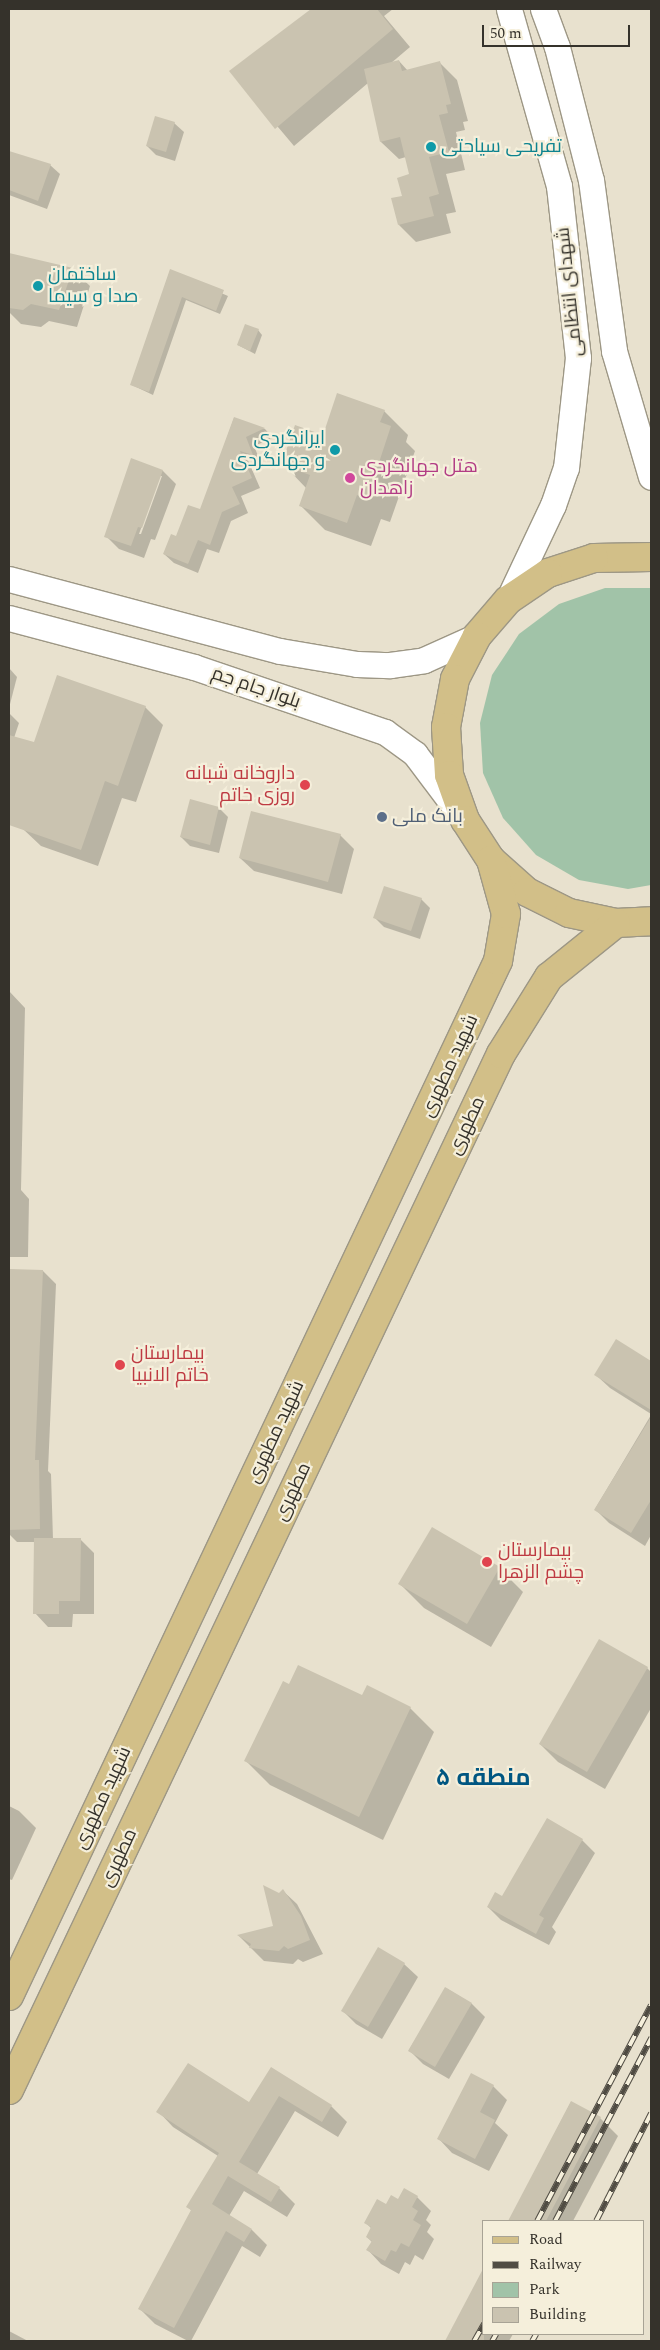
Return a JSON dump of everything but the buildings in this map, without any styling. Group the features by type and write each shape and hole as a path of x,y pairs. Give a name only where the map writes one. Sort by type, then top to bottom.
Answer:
{"main road":[{"name":"شهدای انتظامی","path":"508,600 533,552 566,468 578,358 559,186 509,9"},
{"name":"شهدای انتظامی","path":"543,9 557,48 591,180 614,351 651,477"},
{"path":"651,557 594,558 548,573 508,600 477,636 456,680 446,727 449,774 465,820 491,860 527,892 569,913 616,923 651,921"},
{"name":"بلوار جام جم","path":"9,579 280,652 357,664 390,664 424,660 477,636"},
{"name":"بلوار جام جم","path":"9,618 194,666 385,732 415,754 465,820"},
{"name":"شهید مطهری","path":"9,1996 498,961 506,914 491,860"},
{"name":"مطهری","path":"9,2090 501,1054 549,977 616,923"}],"green space":[{"path":"605,588 651,588 651,885 628,889 579,880 536,855 503,818 483,773 480,723 492,675 519,634 559,604"}],"railway":[{"path":"538,2220 651,2005"},
{"path":"556,2220 651,2038"},
{"path":"597,2220 651,2113"},
{"path":"474,2341 482,2327"},
{"path":"492,2341 495,2335"},
{"path":"532,2341 535,2335"}],"place":[{"name":"تفریحی سیاحتی","path":"431,147"},
{"name":"ساختمان صدا و سیما","path":"38,286"},
{"name":"ایرانگردی و جهانگردی","path":"335,450"},
{"name":"هتل جهانگردی زاهدان","path":"350,478"},
{"name":"داروخانه شبانه روزی خاتم","path":"305,785"},
{"name":"بانک ملی","path":"382,817"},
{"name":"بیمارستان خاتم الانبیا","path":"120,1365"},
{"name":"بیمارستان چشم الزهرا","path":"487,1562"}],"district":[{"name":"منطقه ۵","path":"483,1779"}]}
